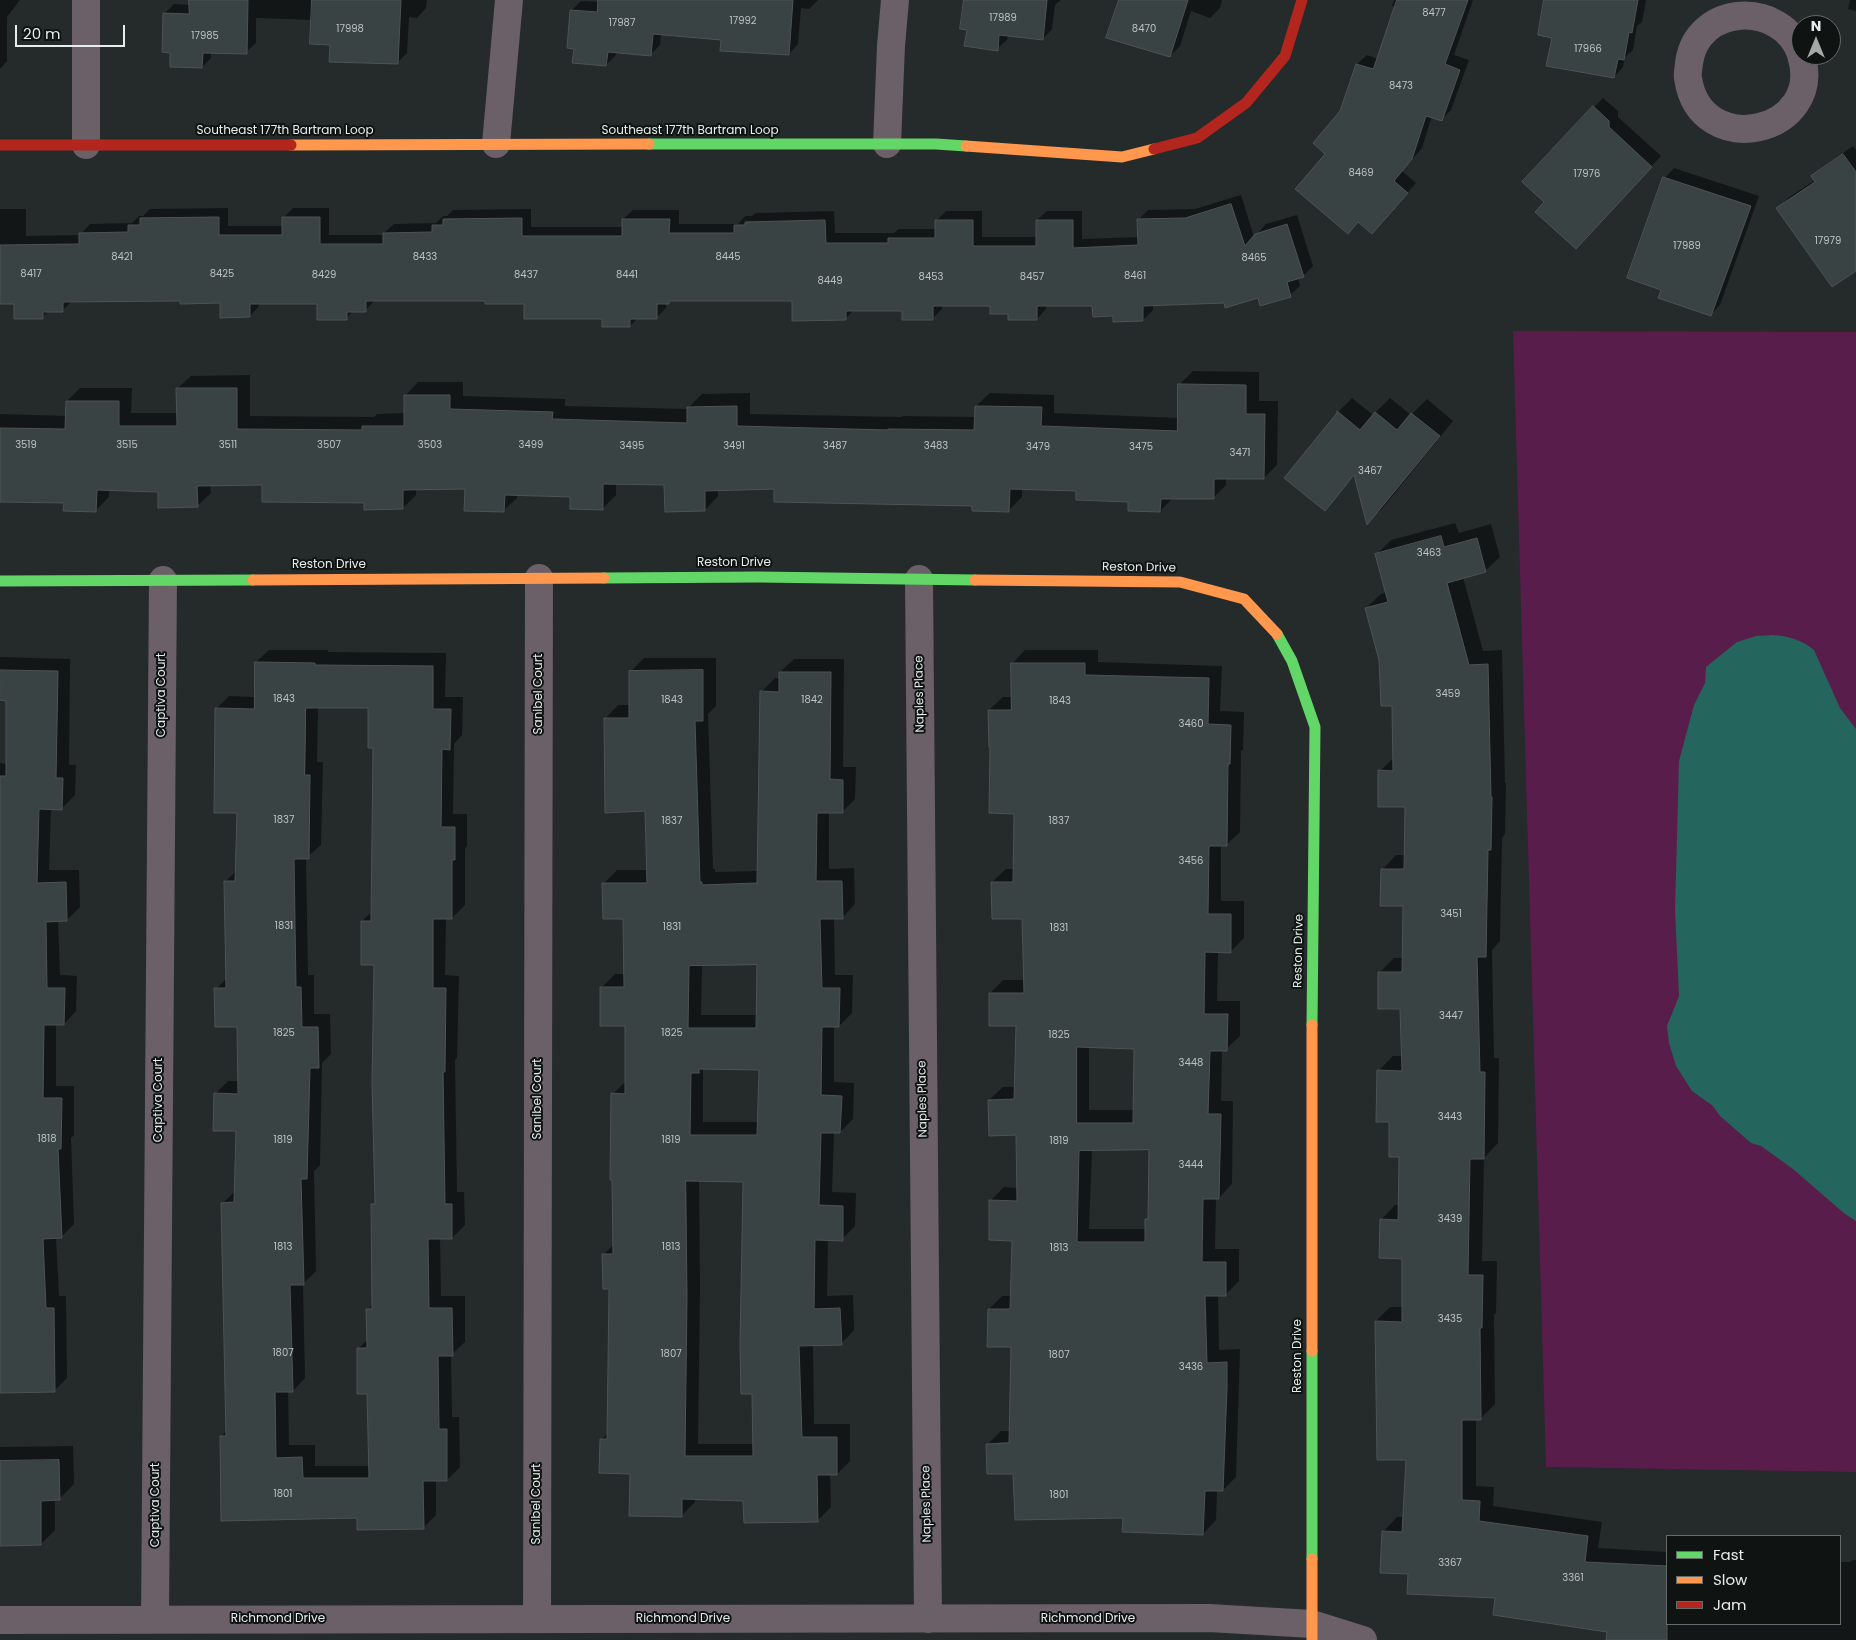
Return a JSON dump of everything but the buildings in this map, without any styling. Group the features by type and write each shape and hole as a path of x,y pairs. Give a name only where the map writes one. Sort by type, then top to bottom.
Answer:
{"street":[{"path":"86,0 86,145"},
{"path":"496,144 510,0"},
{"path":"887,144 890,46 895,0"},
{"name":"Southeast 177th Bartram Loop","path":"0,145 936,144 1122,157 1197,138 1246,103 1285,56 1302,0"},
{"path":"1791,36 1778,22 1756,7 1728,16 1705,29 1691,51 1688,77 1696,102 1714,121 1738,130 1764,127 1787,114 1802,92 1804,65"},
{"name":"Reston Drive","path":"0,581 759,577 919,578 1180,582 1244,599 1277,634 1292,661 1315,728 1312,1060 1312,1632"},
{"name":"Sanibel Court","path":"537,1620 539,578"},
{"name":"Naples Place","path":"919,578 928,1619"},
{"name":"Captiva Court","path":"155,1620 163,580"},
{"name":"Richmond Drive","path":"0,1620 1209,1618 1363,1640"}],"shaded area":[{"path":"1513,331 1856,332 1856,1472 1546,1467"},
{"path":"1773,635 1795,639 1814,650 1840,708 1856,729 1856,1221 1845,1214 1793,1169 1761,1146 1751,1143 1720,1116 1713,1106 1692,1091 1676,1066 1669,1043 1667,1026 1679,996 1675,910 1679,761 1694,705 1705,683 1706,667 1737,642 1756,636"}],"traffic: fast":[{"path":"649,144 936,144 966,146"},
{"path":"604,578 759,577 975,580"},
{"path":"0,581 253,580"},
{"path":"1277,634 1292,661 1315,727 1312,1025"},
{"path":"1312,1351 1312,1559"}],"traffic: slow":[{"path":"291,145 649,144"},
{"path":"966,146 1122,157 1154,149"},
{"path":"253,580 604,578"},
{"path":"975,580 1180,582 1244,599 1277,634"},
{"path":"1312,1025 1312,1351"},
{"path":"1312,1559 1312,1640"}],"traffic: jam":[{"path":"1154,149 1197,138 1246,103 1285,56 1302,0"},
{"path":"0,145 291,145"}]}
